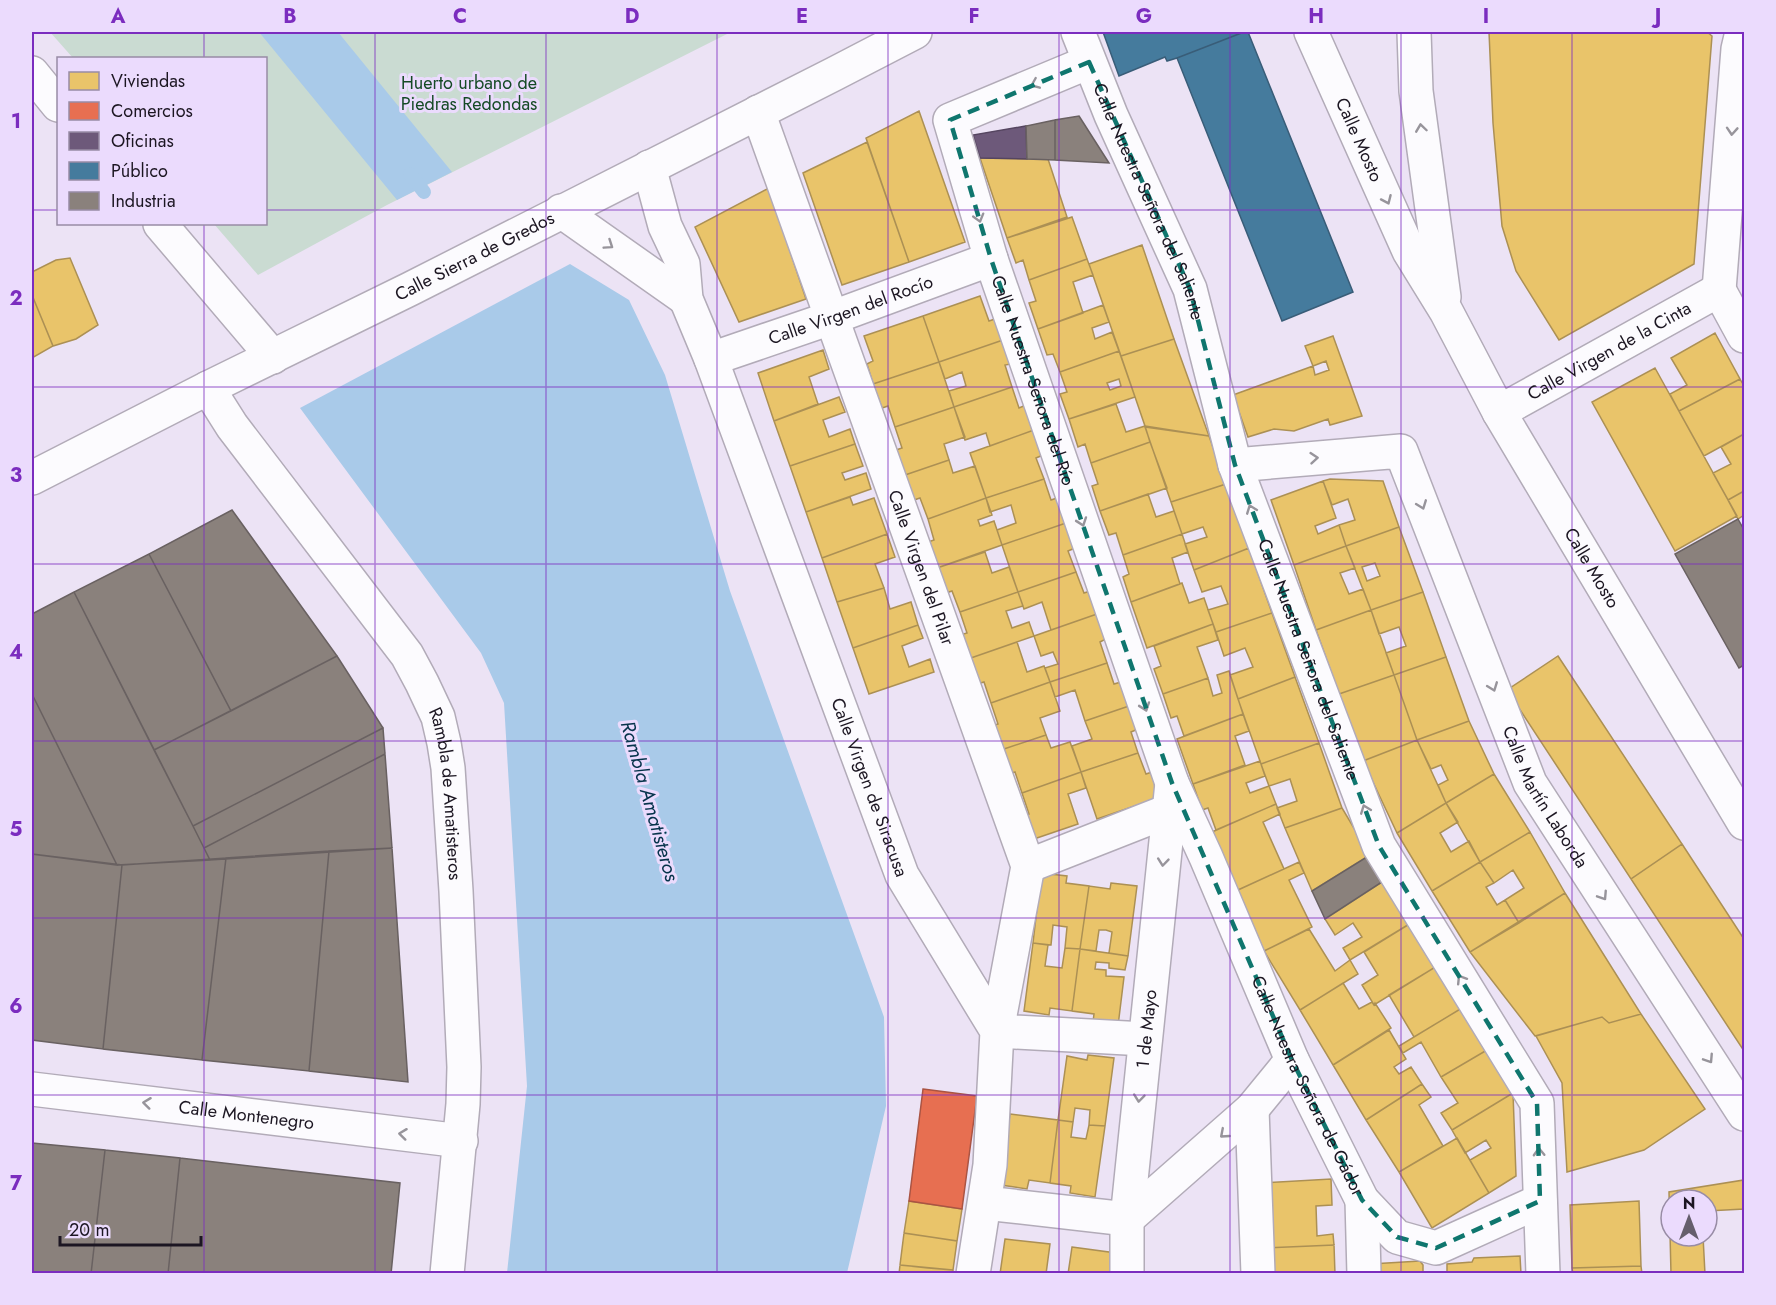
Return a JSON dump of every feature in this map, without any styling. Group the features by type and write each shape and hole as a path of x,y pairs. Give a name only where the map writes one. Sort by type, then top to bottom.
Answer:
{"street":[{"name":"Calle Sierra de Gredos","path":"32,478 915,32"},
{"name":"Calle Nuestra Señora del Saliente","path":"1078,32 1111,115 1190,289 1234,465 1379,846 1537,1103 1543,1274"},
{"name":"Calle Mosto","path":"1311,32 1409,251 1446,310 1499,412 1744,823"},
{"name":"Calle Mosto","path":"1414,32 1416,91 1446,310"},
{"path":"1742,32 1738,49 1719,290 1744,336"},
{"name":"Calle Nuestra Señora del Río","path":"1089,62 950,120 991,259 1170,797"},
{"path":"32,73 57,104"},
{"name":"Calle Virgen del Pilar","path":"758,112 1028,866"},
{"name":"Calle Virgen de Siracusa","path":"649,167 665,226 684,264 686,299 711,359 902,875 997,1031"},
{"path":"561,211 686,299"},
{"path":"161,225 273,357"},
{"name":"Calle Virgen del Rocío","path":"711,359 991,259"},
{"name":"Calle Virgen de la Cinta","path":"1499,412 1719,290"},
{"name":"Rambla de Amatisteros","path":"208,388 232,426 407,655 438,717 448,768 464,1067 461,1141 447,1274"},
{"name":"Calle Martín Laborda","path":"1234,465 1401,451 1530,783 1744,1114"},
{"path":"973,1274 990,1165 997,1031 1028,866 1170,797"},
{"name":"1 de Mayo","path":"1127,1274 1127,1218 1170,797"},
{"name":"Calle Nuestra Señora de Gádor","path":"1170,797 1206,857 1292,1060 1362,1200 1397,1237 1436,1248 1540,1201"},
{"path":"997,1031 1145,1039"},
{"path":"985,1203 1127,1218 1252,1109 1292,1060"},
{"name":"Calle Montenegro","path":"32,1089 461,1141"},
{"path":"1252,1109 1258,1274"},
{"path":"1362,1200 1364,1274"}],"highlighted area":[{"path":"1089,62 1190,289 1235,465 1379,846 1537,1103 1540,1201 1436,1248 1397,1237 1362,1200 1292,1060 1172,783 991,259 950,120"}],"green space":[{"name":"Huerto urbano de Piedras Redondas","path":"50,32 731,32 387,205 258,275 215,225 267,225 267,57 72,57"}],"water":[{"path":"259,32 338,32 452,172 397,200"},
{"path":"570,264 629,300 665,375 730,591 884,1017 886,1106 847,1273 507,1273 527,1086 504,703 481,653 300,408"}],"building: Viviendas":[{"path":"1489,32 1707,32 1712,36 1694,264 1559,340 1516,271 1502,226 1493,123"},
{"path":"919,111 965,242 909,262 866,138"},
{"path":"867,142 909,262 842,285 803,173"},
{"path":"980,158 1048,159 1067,217 1007,238"},
{"path":"769,188 806,299 739,322 695,227"},
{"path":"1072,217 1087,259 1029,280 1023,260 1016,263 1007,238"},
{"path":"1142,245 1174,339 1121,356 1089,264"},
{"path":"70,258 98,325 76,339 53,346 32,295 32,272 56,260"},
{"path":"1087,259 1093,275 1073,282 1083,313 1038,329 1029,303 1036,301 1029,280"},
{"path":"32,295 53,346 32,358"},
{"path":"980,296 989,321 995,319 1003,340 939,362 923,316"},
{"path":"1103,305 1109,322 1092,328 1095,339 1112,332 1119,351 1060,372 1053,354 1047,355 1038,329"},
{"path":"923,316 939,362 873,384 867,364 873,361 864,336"},
{"path":"1715,333 1740,379 1679,411 1670,394 1687,385 1671,358"},
{"path":"1333,336 1362,416 1330,425 1328,419 1294,431 1274,429 1248,437 1233,395 1313,366 1305,346","holes":["1326,361 1329,370 1315,375 1313,366"]},
{"path":"1174,339 1209,436 1145,426 1121,356"},
{"path":"1003,340 1011,364 1005,365 1012,387 954,407 949,391 966,386 962,372 945,379 939,362"},
{"path":"823,350 829,369 809,377 818,404 774,421 758,373"},
{"path":"1119,351 1135,397 1069,419 1060,394 1067,392 1060,372","holes":["1119,379 1121,386 1110,390 1107,383"]},
{"path":"939,362 954,407 895,427 888,406 882,408 873,384"},
{"path":"1655,368 1737,516 1675,551 1592,402"},
{"path":"1740,379 1744,386 1744,434 1704,456 1679,411"},
{"path":"1012,387 1019,408 1026,405 1034,430 990,446 986,433 965,440 954,407"},
{"path":"839,397 845,412 823,420 829,437 850,429 855,444 790,466 774,421"},
{"path":"1116,404 1126,432 1145,426 1150,442 1091,463 1085,444 1078,447 1069,419"},
{"path":"954,407 965,437 944,444 949,460 905,475 896,450 902,448 895,427"},
{"path":"1145,427 1209,436 1226,484 1171,502"},
{"path":"1034,430 1043,455 1036,458 1044,479 986,498 970,453"},
{"path":"1744,434 1744,491 1728,500 1713,473 1731,464 1721,447"},
{"path":"1150,442 1167,488 1100,511 1092,486 1098,484 1091,463"},
{"path":"855,444 863,466 842,473 845,480 866,473 871,489 806,512 790,466"},
{"path":"949,460 953,473 975,466 986,498 928,519 920,498 914,500 905,475"},
{"path":"1044,479 1051,500 1057,498 1066,523 1002,545 997,530 1016,523 1011,505 990,512 986,498"},
{"path":"1330,479 1383,481 1399,527 1346,546 1339,525 1355,520 1348,499 1332,505 1323,481"},
{"path":"1323,481 1336,518 1315,526 1318,534 1339,525 1346,546 1294,565 1271,500"},
{"path":"1226,484 1249,548 1194,570 1185,544 1207,537 1203,527 1182,534 1171,502"},
{"path":"1744,491 1744,515 1738,519 1728,500"},
{"path":"1148,494 1156,517 1174,511 1182,534 1123,555 1116,533 1109,535 1100,511"},
{"path":"850,497 853,505 874,498 887,534 822,558 806,512"},
{"path":"986,498 992,515 978,520 980,526 994,521 1002,545 937,568 928,542 934,540 928,519"},
{"path":"1066,523 1075,548 1068,551 1076,572 1018,592 1002,545"},
{"path":"1399,527 1423,592 1371,610 1346,546","holes":["1375,563 1380,576 1367,581 1362,567"]},
{"path":"887,534 895,557 875,564 884,588 837,602 822,558"},
{"path":"1182,534 1188,552 1172,558 1180,584 1131,602 1123,577 1129,574 1123,555"},
{"path":"1346,546 1355,568 1340,573 1349,594 1363,589 1371,610 1316,630 1294,565"},
{"path":"1249,548 1272,613 1216,632 1208,610 1228,604 1221,586 1202,592 1194,570"},
{"path":"985,552 992,573 1009,567 1018,592 960,612 952,591 946,593 937,568"},
{"path":"1076,572 1084,593 1090,591 1097,614 1051,630 1042,602 1024,609 1018,592"},
{"path":"1182,583 1189,603 1204,598 1213,624 1147,648 1131,602"},
{"path":"884,588 890,609 911,602 918,625 853,648 837,602"},
{"path":"1018,592 1023,606 1006,611 1012,628 1029,622 1034,636 968,659 960,635 967,633 960,612"},
{"path":"1423,592 1446,657 1394,675 1386,653 1406,646 1399,627 1379,634 1371,610"},
{"path":"1371,610 1394,675 1339,694 1316,630"},
{"path":"1272,613 1295,677 1238,699 1230,675 1253,667 1245,648 1224,656 1216,632"},
{"path":"1097,614 1106,639 1100,642 1107,663 1050,682 1045,668 1058,664 1053,652 1041,656 1034,636"},
{"path":"1213,624 1218,640 1197,647 1208,678 1163,694 1154,669 1161,666 1154,646"},
{"path":"918,625 923,638 902,646 909,667 930,659 934,672 869,694 853,648"},
{"path":"1017,642 1027,672 1044,666 1050,682 991,703 984,682 977,684 968,659"},
{"path":"1558,656 1682,844 1631,879 1507,690"},
{"path":"1446,657 1469,721 1417,740 1394,675"},
{"path":"1107,663 1114,684 1121,682 1129,706 1085,721 1075,690 1055,697 1050,682"},
{"path":"1229,671 1243,714 1184,736 1177,716 1171,718 1163,694 1208,678 1213,696 1222,693 1217,675"},
{"path":"1394,675 1417,740 1363,761 1339,694"},
{"path":"1295,677 1319,743 1261,764 1238,699"},
{"path":"1050,682 1060,711 1040,718 1046,735 1001,750 992,726 998,724 991,703"},
{"path":"1129,706 1138,729 1131,732 1138,753 1081,772 1072,746 1092,739 1085,721"},
{"path":"1243,714 1249,731 1235,736 1245,765 1193,784 1177,739"},
{"path":"1469,721 1494,774 1446,803 1438,785 1448,780 1441,765 1431,769 1417,740"},
{"path":"1046,735 1051,748 1070,742 1081,772 1022,793 1015,772 1009,774 1001,750"},
{"path":"1417,740 1446,803 1397,833 1363,761"},
{"path":"1319,743 1342,808 1285,828 1277,808 1297,801 1290,779 1269,786 1261,764"},
{"path":"1138,753 1146,774 1152,772 1161,797 1097,819 1081,772"},
{"path":"1260,761 1265,776 1246,783 1250,793 1269,786 1276,804 1216,830 1208,808 1202,810 1193,784"},
{"path":"1081,772 1086,788 1068,794 1078,824 1031,840 1023,816 1029,814 1022,793"},
{"path":"1494,774 1530,832 1480,862 1446,803"},
{"path":"1446,803 1458,822 1440,833 1451,852 1469,841 1480,862 1432,891 1397,833"},
{"path":"1276,804 1280,814 1263,822 1284,869 1238,890 1212,832"},
{"path":"1342,808 1370,855 1312,891 1285,828"},
{"path":"1530,832 1565,893 1519,923 1505,900 1524,888 1513,870 1494,883 1480,862"},
{"path":"1682,844 1744,939 1744,1051 1631,879"},
{"path":"1299,862 1304,873 1289,880 1312,927 1264,951 1238,890"},
{"path":"1480,862 1494,883 1486,887 1497,905 1505,900 1519,923 1470,952 1432,891"},
{"path":"1041,873 1067,876 1066,883 1089,886 1080,949 1065,948 1067,927 1053,925 1051,945 1033,943"},
{"path":"1385,880 1411,923 1350,960 1343,948 1362,937 1353,923 1335,935 1325,919"},
{"path":"1111,883 1137,886 1128,956 1109,953 1112,932 1106,930 1099,930 1096,951 1080,949 1089,886 1110,889"},
{"path":"1565,893 1641,1014 1609,1023 1602,1017 1535,1036 1470,952"},
{"path":"1411,923 1437,966 1374,1005 1362,985 1378,975 1364,952"},
{"path":"1309,929 1335,971 1350,960 1358,974 1300,1010 1264,951"},
{"path":"1033,943 1048,945 1045,966 1062,968 1065,948 1080,949 1072,1011 1050,1008 1049,1015 1024,1011"},
{"path":"1080,949 1128,956 1125,970 1109,968 1109,963 1096,962 1095,969 1106,970 1106,976 1124,977 1118,1026 1093,1022 1094,1014 1072,1011"},
{"path":"1437,966 1462,1008 1414,1037 1389,995"},
{"path":"1343,983 1359,1009 1372,1002 1374,1005 1375,1003 1391,1028 1333,1065 1300,1010"},
{"path":"1462,1008 1487,1050 1441,1077 1421,1042 1403,1053 1399,1046"},
{"path":"1641,1014 1705,1109 1644,1150 1567,1172 1562,1083 1536,1036 1602,1017 1609,1023"},
{"path":"1389,1030 1406,1059 1394,1067 1399,1074 1411,1067 1422,1084 1366,1120 1333,1065"},
{"path":"1487,1050 1513,1093 1452,1130 1441,1113 1458,1103 1441,1077"},
{"path":"1088,1055 1114,1058 1105,1126 1089,1125 1090,1110 1075,1108 1073,1122 1058,1120 1067,1056 1087,1060"},
{"path":"1422,1084 1431,1097 1419,1105 1443,1146 1399,1172 1366,1120"},
{"path":"1513,1093 1516,1176 1489,1193 1470,1160 1491,1148 1486,1140 1465,1153 1452,1130"},
{"path":"1010,1114 1058,1120 1050,1183 1029,1180 1027,1189 1001,1185"},
{"path":"1058,1120 1073,1122 1071,1137 1086,1139 1089,1125 1105,1126 1095,1197 1070,1193 1071,1186 1050,1183"},
{"path":"1457,1138 1489,1193 1432,1228 1399,1172"},
{"path":"1331,1179 1332,1205 1316,1206 1317,1236 1333,1234 1334,1245 1267,1248 1263,1183"},
{"path":"1744,1180 1744,1209 1719,1210 1719,1188 1694,1188"},
{"path":"909,1201 962,1209 957,1241 904,1233"},
{"path":"1639,1201 1641,1266 1572,1268 1570,1205"},
{"path":"904,1233 957,1241 953,1270 900,1265"},
{"path":"1005,1239 1050,1244 1046,1274 1000,1274"},
{"path":"1334,1245 1335,1274 1269,1274 1267,1248"},
{"path":"1072,1247 1116,1253 1114,1274 1068,1274"},
{"path":"1670,1248 1704,1248 1705,1274 1671,1274"},
{"path":"1520,1256 1521,1274 1447,1274 1447,1264 1472,1262 1474,1258"},
{"path":"1420,1261 1423,1265 1423,1274 1371,1274 1371,1264"},
{"path":"900,1265 953,1270 953,1274 899,1274"},
{"path":"1641,1266 1642,1274 1573,1274 1572,1268"}],"building: Comercios":[{"path":"923,1089 977,1096 962,1209 909,1201"}],"building: Oficinas":[{"path":"1026,126 1027,159 980,158 973,135"}],"building: Público":[{"path":"1103,32 1244,32 1177,58 1167,61 1165,57 1119,76"},
{"path":"1248,32 1353,292 1282,321 1177,58"}],"building: Industria":[{"path":"1079,116 1109,163 1055,160 1055,120"},
{"path":"1055,120 1055,160 1027,159 1026,126"},
{"path":"232,510 337,656 231,711 149,554"},
{"path":"1738,519 1744,530 1744,665 1739,668 1675,554"},
{"path":"149,554 231,711 154,750 74,592"},
{"path":"74,592 210,860 117,865 32,694 32,614"},
{"path":"337,656 383,728 193,826 154,750"},
{"path":"32,694 117,865 32,854"},
{"path":"383,728 385,754 204,848 193,826"},
{"path":"385,754 392,848 210,860 204,848"},
{"path":"392,848 408,1082 309,1071 329,851"},
{"path":"329,851 309,1071 202,1060 226,858"},
{"path":"32,854 122,865 103,1049 32,1040"},
{"path":"1370,855 1385,880 1325,919 1312,891"},
{"path":"226,858 202,1060 103,1049 122,865"},
{"path":"32,1143 105,1150 91,1274 32,1274"},
{"path":"105,1150 180,1158 168,1274 91,1274"},
{"path":"180,1158 400,1183 391,1274 168,1274"}],"waterway":[{"name":"Rambla Amatisteros","path":"410,174 424,192"}]}
